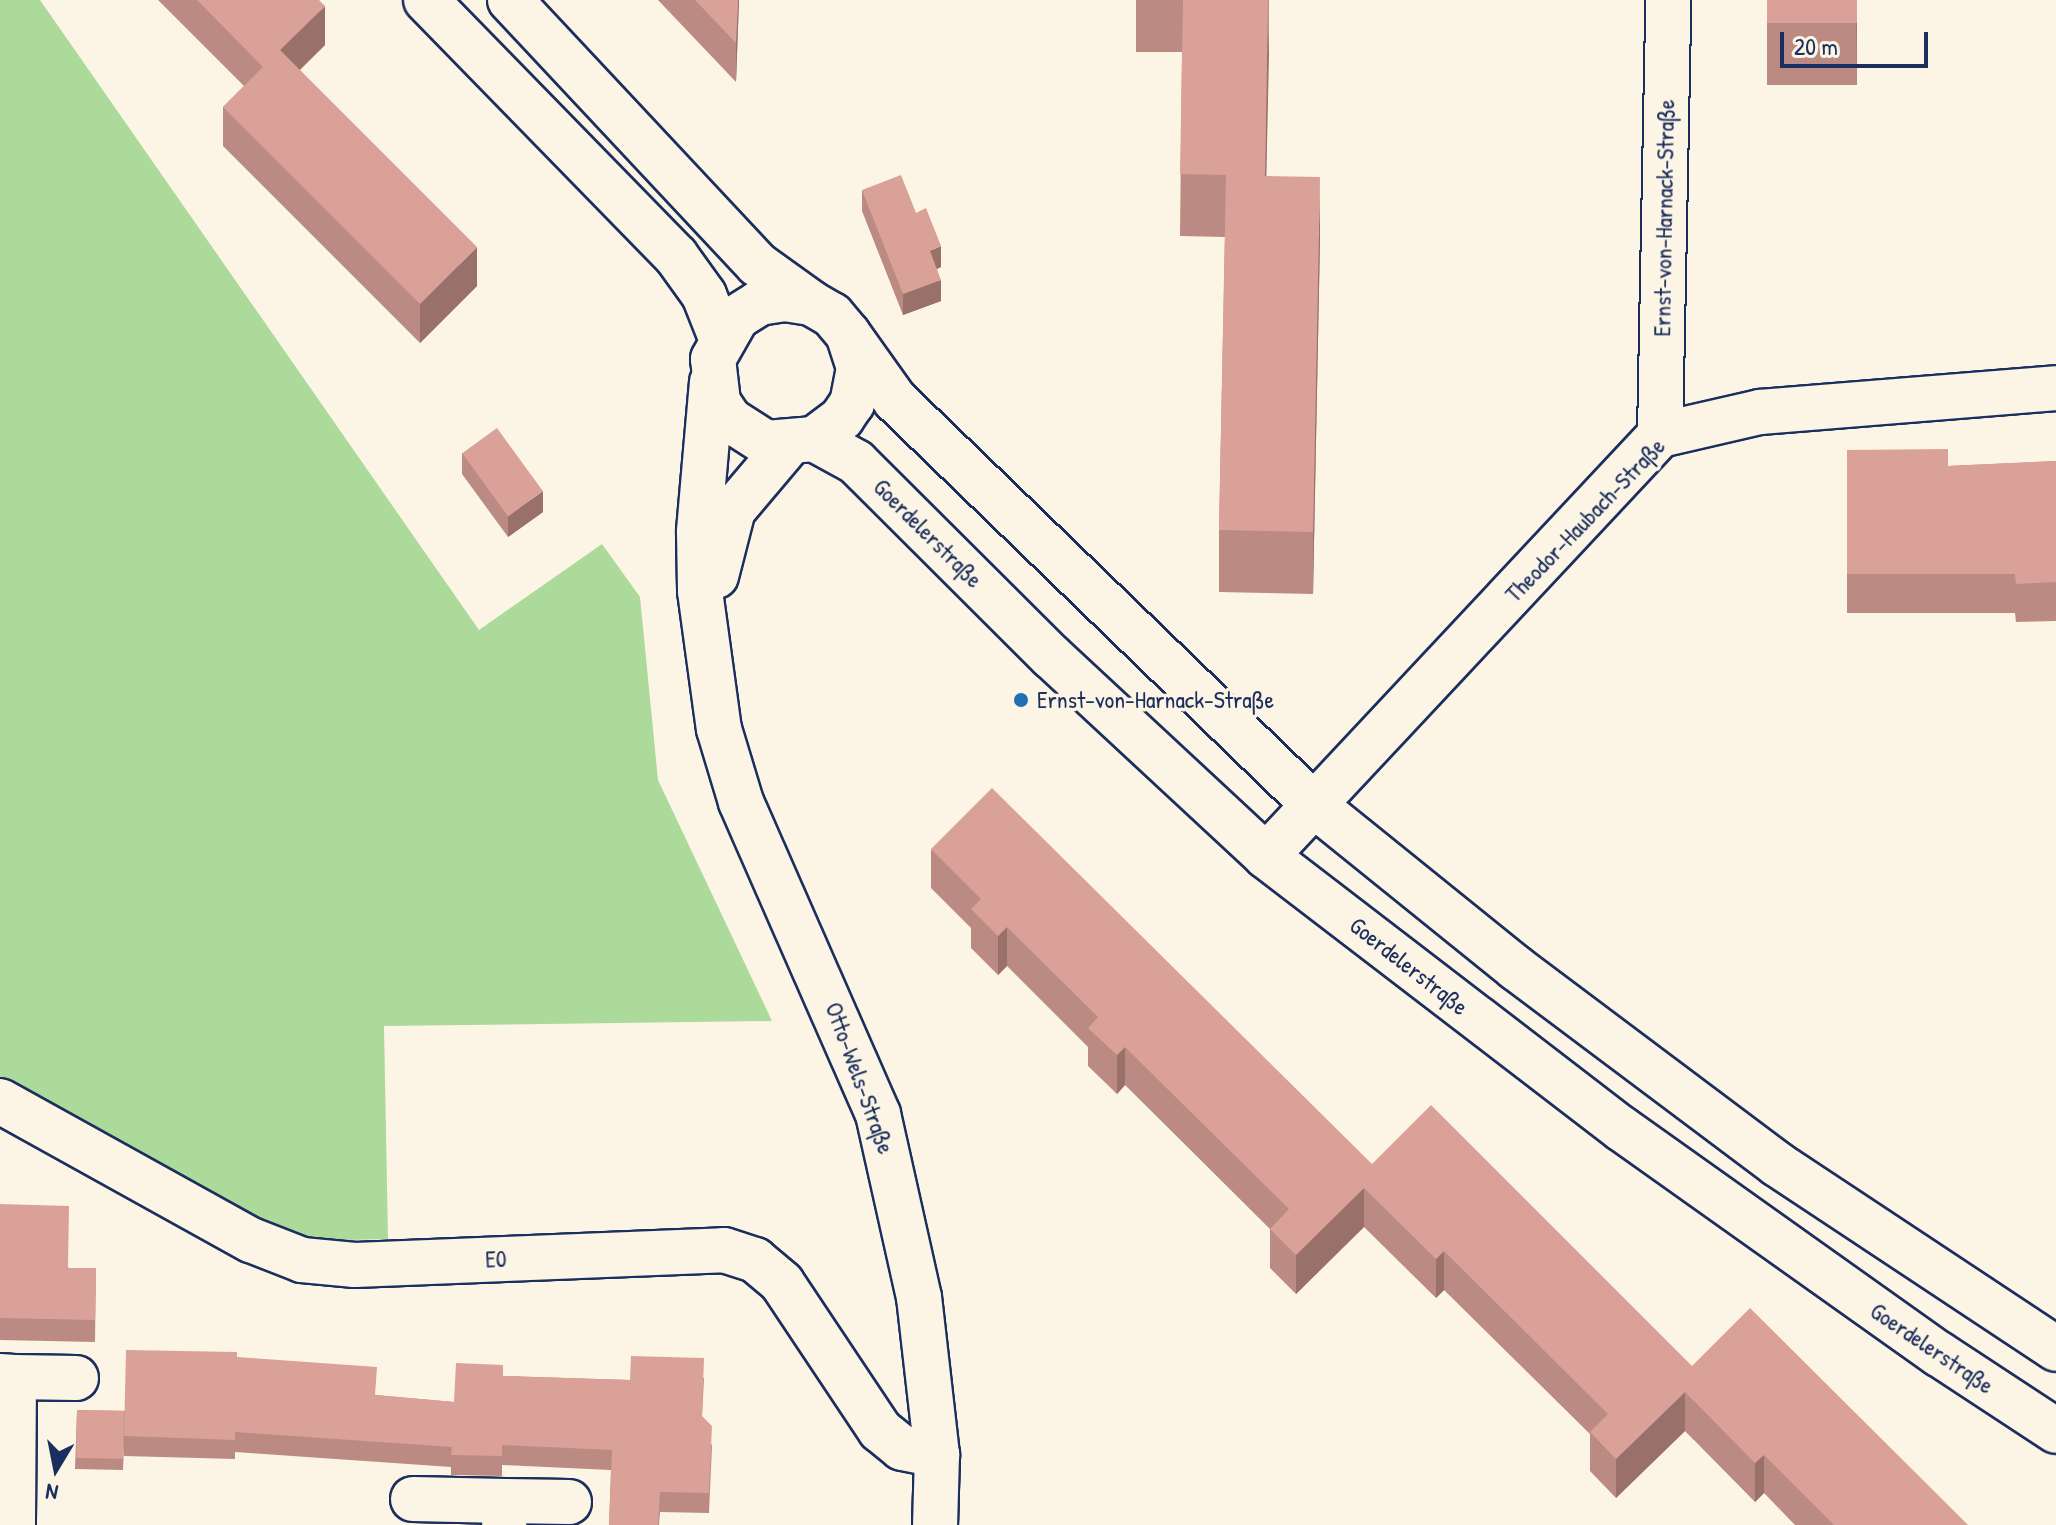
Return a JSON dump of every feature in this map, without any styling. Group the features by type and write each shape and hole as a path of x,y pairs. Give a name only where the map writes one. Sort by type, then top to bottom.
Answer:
{"street":[{"path":"426,0 676,256 704,295 721,338"},
{"path":"510,0 757,264 832,315 895,400 1314,805 1516,968 1777,1164 2056,1349"},
{"name":"Ernst-von-Harnack-Straße","path":"1660,435 1668,0"},
{"path":"712,382 721,338 737,317 759,303 785,299 811,303"},
{"path":"801,442 836,424 852,403 859,368 848,334"},
{"name":"Goerdelerstraße","path":"712,382 718,402 739,427 766,443 801,442 856,462 1052,657 1266,856 1622,1129 1939,1354 2056,1431"},
{"name":"Otto-Wels-Straße","path":"712,382 699,532 708,650 719,729 741,802 878,1114 919,1297 937,1455 935,1525"},
{"name":"Theodor-Haubach-Straße","path":"1266,856 1660,435 1760,412 2056,388"},
{"name":"Otto-Wels-Straße","path":"708,650 713,589 733,510 801,442"},
{"name":"E0","path":"0,1101 251,1240 302,1260 355,1265 724,1250 755,1260 782,1283 880,1430 902,1448 937,1455"},
{"path":"13,1525 7,1377 76,1378"},
{"path":"413,1499 504,1513 569,1502"}],"green space":[{"path":"0,0 40,0 479,630 602,544 640,597 658,780 772,1021 384,1026 388,1239 301,1241 0,1078"}],"building":[{"path":"197,0 319,0 325,6 280,50 477,247 420,304 223,107 263,67"},
{"path":"695,0 738,0 736,43"},
{"path":"1183,0 1268,0 1265,176 1320,177 1313,532 1219,530 1226,175 1180,174"},
{"path":"1767,0 1857,0 1857,23 1767,23"},
{"path":"901,175 916,213 926,208 941,246 930,251 941,280 903,294 862,190"},
{"path":"497,428 543,491 508,516 462,453"},
{"path":"1948,449 1948,466 2056,461 2056,582 2016,584 2015,574 1847,574 1847,450"},
{"path":"992,788 1372,1164 1431,1105 1692,1366 1750,1308 1968,1525 1834,1525 1764,1455 1755,1463 1685,1392 1616,1459 1590,1432 1608,1414 1444,1251 1436,1259 1364,1188 1296,1255 1270,1229 1289,1209 1125,1047 1117,1055 1088,1028 1098,1017 1007,927 998,936 971,909 981,899 931,849"},
{"path":"0,1204 69,1206 68,1268 96,1268 95,1320 0,1318"},
{"path":"126,1350 237,1352 237,1357 377,1367 375,1395 454,1402 456,1363 503,1365 503,1376 630,1380 631,1356 704,1358 702,1416 712,1426 709,1493 660,1492 658,1525 609,1525 612,1450 502,1445 502,1456 451,1455 452,1447 235,1432 235,1440 124,1436"},
{"path":"77,1410 124,1411 123,1459 76,1458"}],"place":[{"name":"Ernst-von-Harnack-Straße","path":"1021,700"}]}
